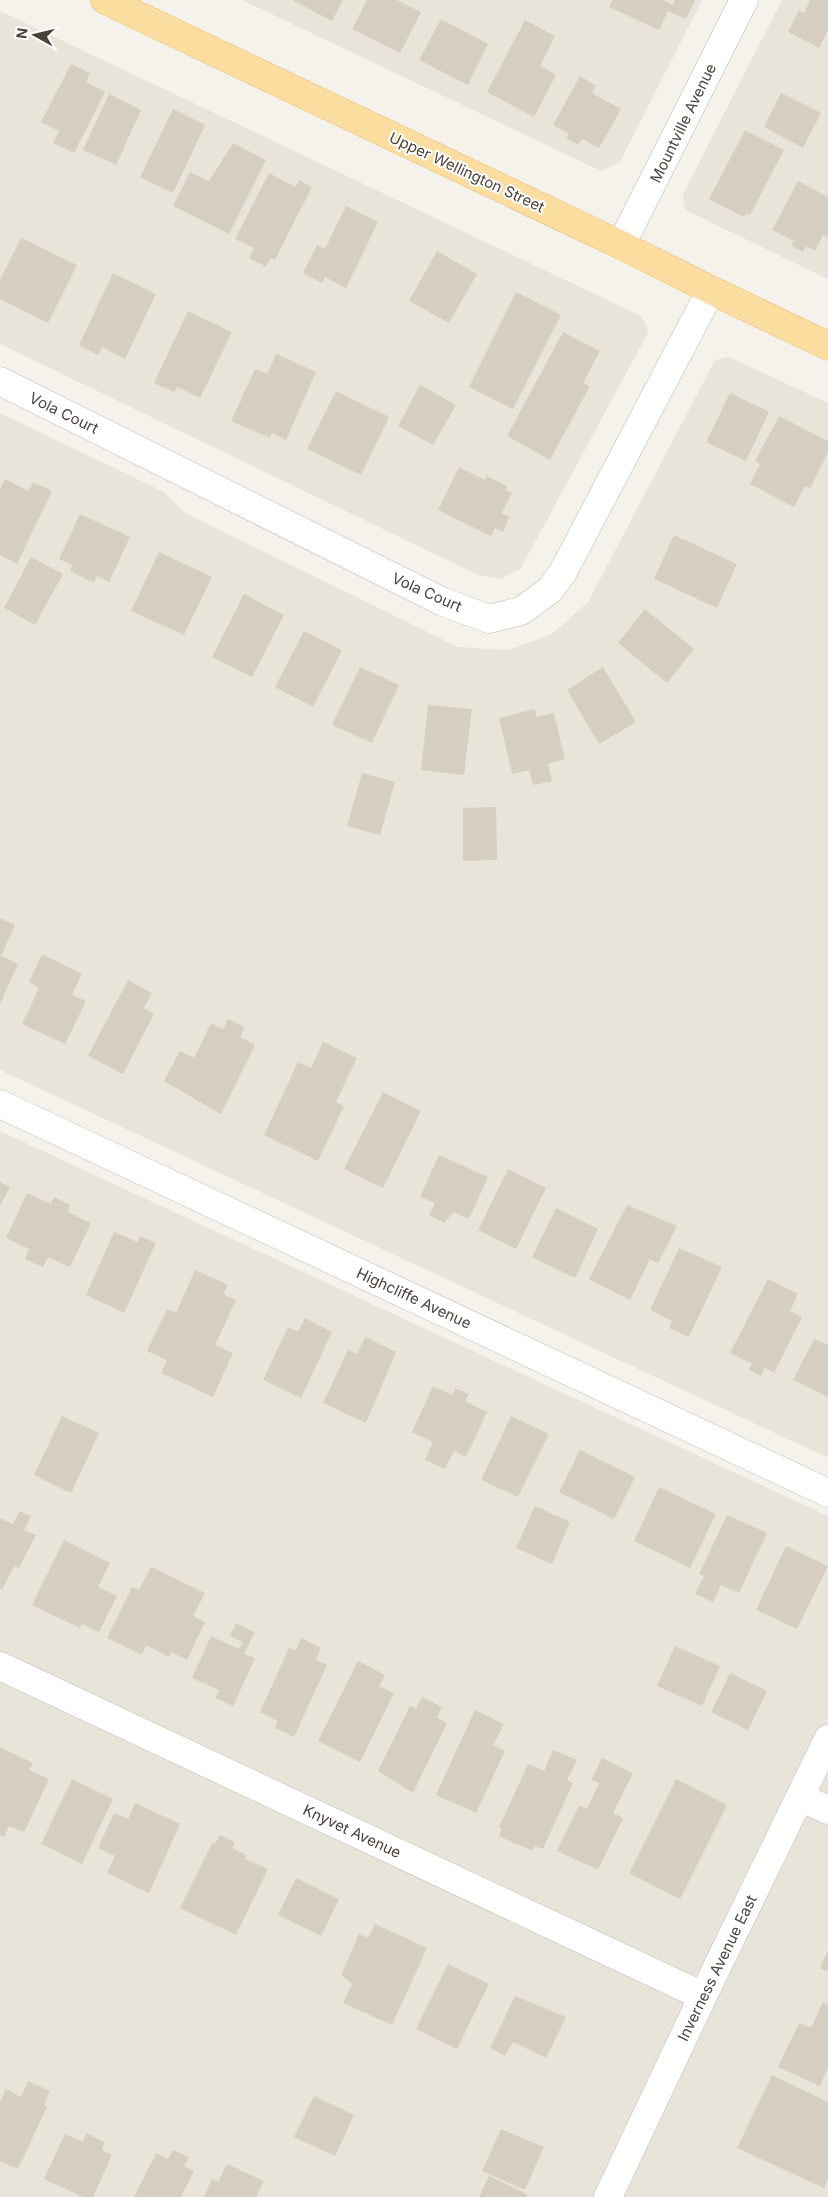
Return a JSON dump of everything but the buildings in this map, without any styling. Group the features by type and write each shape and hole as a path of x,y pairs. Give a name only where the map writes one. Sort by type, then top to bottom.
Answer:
{"main road":[{"name":"Upper Wellington Street","path":"105,0 621,245 828,346"}],"street":[{"name":"Mountville Avenue","path":"621,245 744,0"},
{"name":"Vola Court","path":"0,381 444,602 489,619 521,611 550,590 563,572 711,290"},
{"name":"Highcliffe Avenue","path":"0,1104 828,1493"},
{"name":"Knyvet Avenue","path":"0,1666 703,1996"},
{"name":"Inverness Avenue East","path":"609,2197 703,1996 828,1739"},
{"path":"800,1796 828,1810"}],"shaded area":[{"path":"242,0 702,0 620,162 601,171"},
{"path":"782,0 828,0 828,279 685,210 683,194"},
{"path":"0,11 641,316 649,331 521,568 501,579 478,575 0,344"},
{"path":"729,357 828,403 828,1458 0,1070 0,413 164,492 185,513 458,647 509,650 552,634 588,602 715,360"},
{"path":"0,1131 828,1516 828,2197 0,2197"}]}
